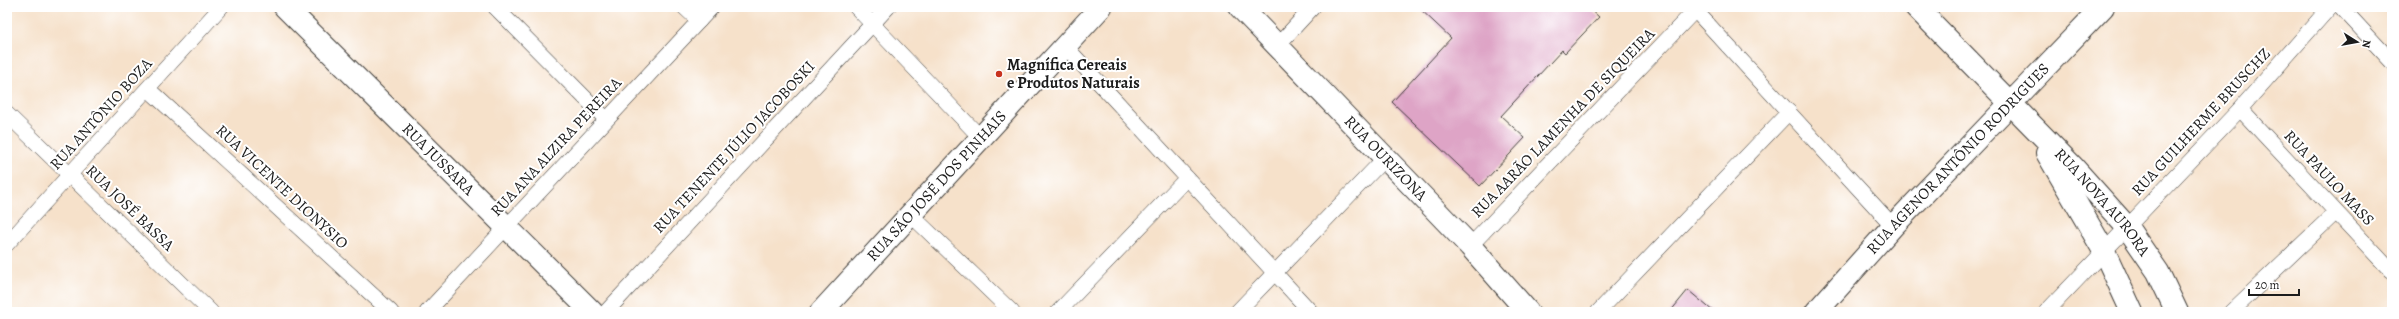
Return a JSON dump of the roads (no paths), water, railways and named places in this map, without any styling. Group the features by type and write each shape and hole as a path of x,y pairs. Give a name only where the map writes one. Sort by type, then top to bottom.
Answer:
{"street":[{"name":"RUA ANTÔNIO BOZA","path":"7,244 221,7"},
{"name":"RUA JUSSARA","path":"284,7 592,312"},
{"path":"495,7 606,119"},
{"path":"684,7 699,21"},
{"name":"RUA ANA ALZIRA PEREIRA","path":"427,312 712,7"},
{"path":"856,7 981,138"},
{"name":"RUA TENENTE JÚLIO JACOBOSKI","path":"606,312 888,7"},
{"name":"RUA SÃO JOSÉ DOS PINHAIS","path":"820,312 1101,7"},
{"name":"RUA OURIZONA","path":"1240,7 1278,45 1384,159 1470,246 1528,312"},
{"path":"1278,45 1313,7"},
{"name":"RUA NOVA AURORA","path":"1916,7 2074,168 2127,228 2158,272 2177,312"},
{"name":"RUA AGENOR ANTÔNIO RODRIGUES","path":"1822,309 1893,226 2012,104 2103,7"},
{"name":"RUA GUILHERME BRUSCHZ","path":"2046,312 2240,109 2330,7"},
{"path":"2341,7 2392,62"},
{"path":"1696,8 1893,226"},
{"name":"RUA AARÃO LAMENHA DE SIQUEIRA","path":"1470,246 1696,8"},
{"path":"1065,46 1311,312"},
{"name":"RUA VICENTE DIONYSIO","path":"148,89 391,312"},
{"name":"RUA NOVA AURORA","path":"2012,104 2053,162 2104,251 2132,312"},
{"name":"RUA PAULO MASS","path":"2240,109 2392,272"},
{"path":"1598,312 1789,112"},
{"name":"RUA JOSÉ BASSA","path":"9,121 70,175 211,312"},
{"path":"1237,312 1384,159"},
{"path":"1058,312 1187,178"},
{"path":"2231,312 2335,212"},
{"path":"910,214 1012,312"}],"place":[{"name":"Magnífica Cereais e Produtos Naturais","path":"999,74"}]}
